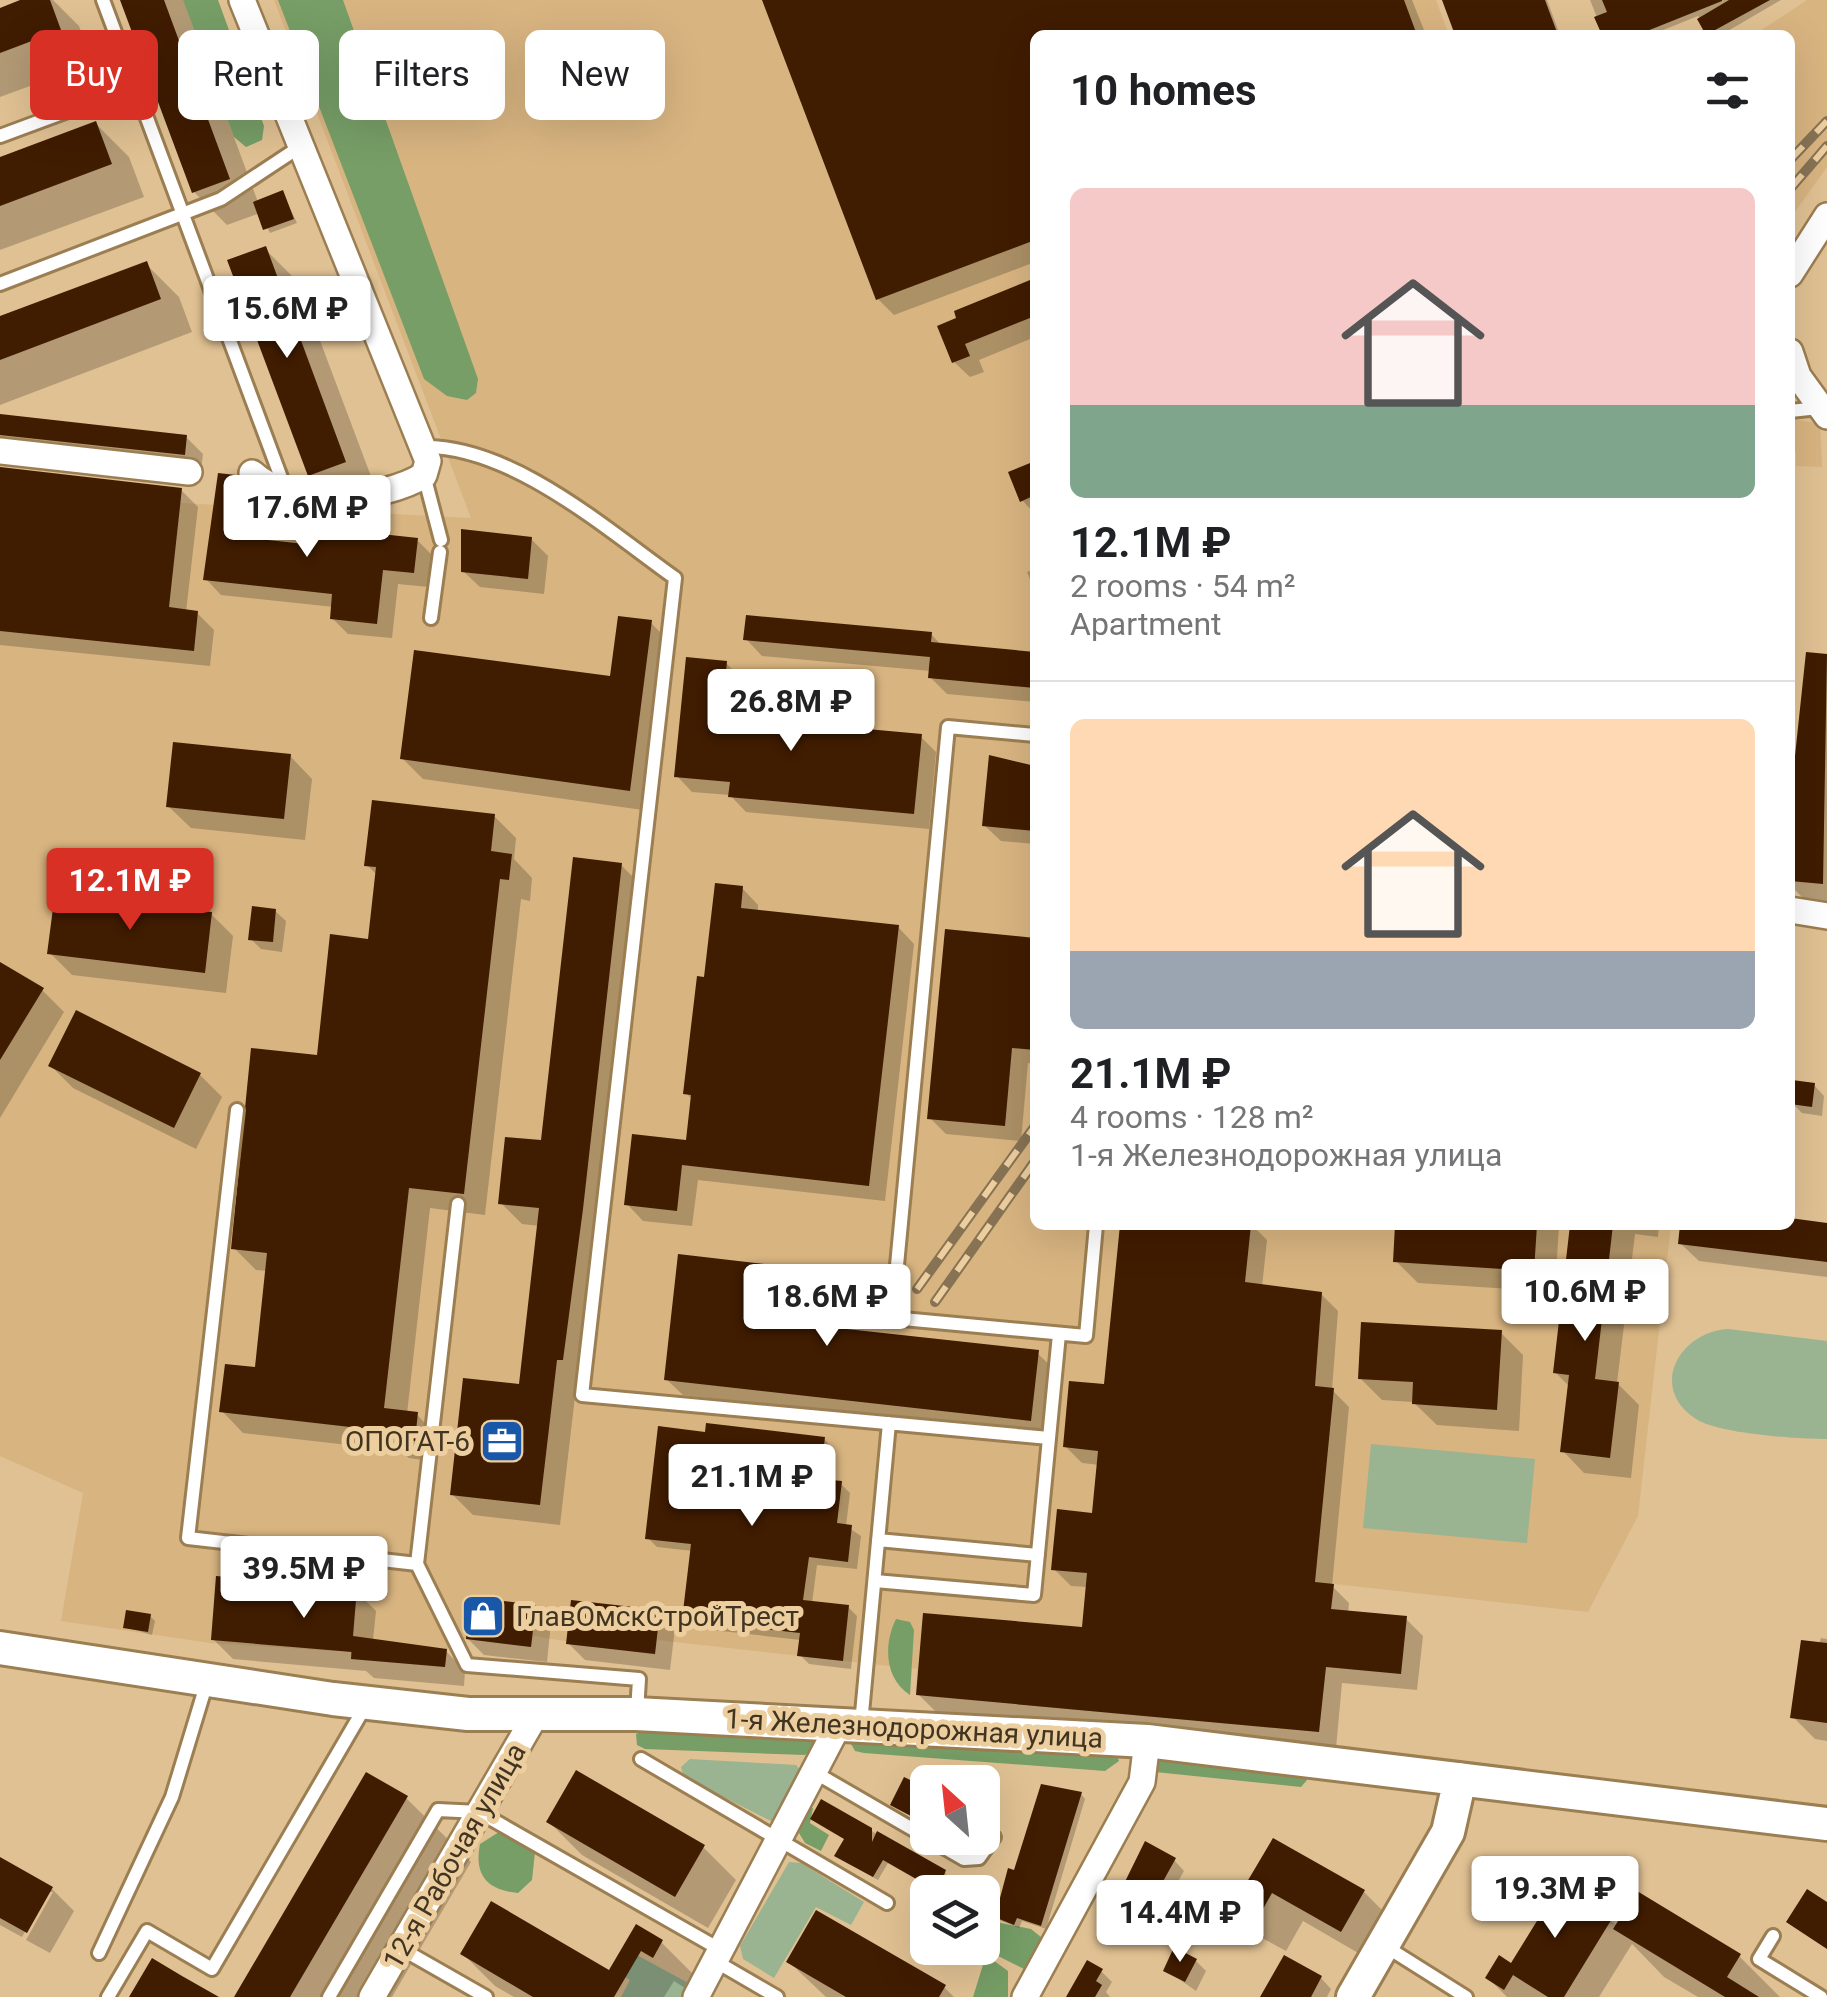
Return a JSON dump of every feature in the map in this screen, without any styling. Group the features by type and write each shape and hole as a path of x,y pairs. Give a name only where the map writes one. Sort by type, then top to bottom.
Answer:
{"street":[{"path":"242,0 428,461 424,476 390,490 315,496 286,494 252,474"},
{"path":"1795,266 1827,216"},
{"path":"1795,367 1823,412"},
{"path":"0,451 189,472"},
{"path":"1795,911 1827,916"},
{"name":"1-я Железнодорожная улица","path":"0,1648 368,1703 468,1714 636,1714 1147,1741 1827,1824"},
{"name":"12-я Рабочая улица","path":"372,1997 535,1716"},
{"path":"696,1997 814,1772 850,1724"},
{"path":"1025,1997 1142,1782 1147,1741"},
{"path":"1353,1997 1448,1832 1460,1779"}],"lane":[{"path":"103,0 114,30"},
{"path":"0,136 43,120"},
{"path":"147,120 286,494"},
{"path":"0,284 222,199 302,146"},
{"path":"1795,411 1823,412"},
{"path":"423,446 450,446 544,485 675,578 582,1395 1049,1438"},
{"path":"424,476 441,546 431,618"},
{"path":"1030,735 948,727 892,1318 1086,1336 1096,1230"},
{"path":"237,1110 188,1538 417,1564"},
{"path":"458,1204 417,1564 467,1665 639,1679 636,1714"},
{"path":"874,1580 1034,1595 1059,1334"},
{"path":"850,1724 874,1580 890,1423"},
{"path":"878,1540 1038,1555"},
{"path":"99,1953 172,1796 208,1680"},
{"path":"108,1997 146,1931 212,1969 368,1703"},
{"path":"641,1759 887,1902"},
{"path":"814,1772 910,1828"},
{"path":"329,1997 438,1810 480,1812 718,1956 777,1997"},
{"path":"957,1855 964,1859 981,1855"},
{"path":"1773,1936 1759,1959 1821,1997"},
{"path":"1383,1945 1459,1995"},
{"path":"400,1948 486,1997"}],"shaded area":[{"path":"274,0 1436,0 1447,30 1030,30 1030,1230 1670,1230 1638,1516 1588,1612 1334,1584 1319,1732 916,1695 917,1669 657,1640 655,1655 533,1636 531,1647 465,1639 447,1649 445,1667 351,1659 351,1652 210,1643 61,1621 83,1493 0,1456 0,482 181,503 471,518 319,118 319,30 285,30"},
{"path":"1807,0 1827,0 1827,167 1795,212 1795,30 1762,30"},
{"path":"1795,419 1820,424 1822,467 1796,466"}],"green space":[{"path":"183,0 218,0 229,30 194,30"},
{"path":"278,0 343,0 354,30 339,30 339,120 386,120 478,379 476,393 467,400 447,396 424,379 319,106 319,30 290,30"},
{"path":"228,120 262,120 262,140 246,147 234,137"},
{"path":"1728,1329 1827,1341 1827,1439 1779,1437 1722,1428 1696,1419 1682,1406 1672,1378 1676,1364 1696,1340"},
{"path":"1371,1444 1535,1459 1527,1543 1363,1528"},
{"path":"896,1619 910,1622 914,1630 910,1695 895,1680 889,1661 889,1640"},
{"path":"636,1734 805,1734 817,1744 805,1755 645,1749 637,1745"},
{"path":"854,1737 1116,1753 1119,1761 1105,1771 864,1753 855,1751 851,1744"},
{"path":"1158,1755 1305,1772 1307,1780 1301,1787 1155,1772"},
{"path":"690,1759 796,1765 802,1772 780,1817 771,1821 684,1777 681,1767"},
{"path":"807,1808 813,1808 810,1823 829,1835 821,1851 805,1843 799,1833"},
{"path":"499,1832 535,1852 532,1880 518,1893 490,1884 481,1872 480,1844"},
{"path":"789,1862 801,1863 864,1902 851,1925 816,1907 774,1978 743,1959 740,1946"},
{"path":"1000,1923 1031,1929 1041,1937 1043,1949 1026,1970 1000,1957"},
{"path":"624,1948 690,1984 683,1997 621,1997 630,1980 610,1968"},
{"path":"983,1965 1000,1965 1008,1971 1008,1997 973,1997"}],"building":[{"path":"20,0 50,0 61,30 30,30 30,42 0,53 0,8"},
{"path":"120,0 164,0 178,38 178,120 208,120 230,179 192,193 158,102 158,30 131,30"},
{"path":"762,0 1404,0 1415,30 1030,30 1030,242 876,300"},
{"path":"1442,0 1545,0 1556,30 1453,30"},
{"path":"1602,0 1722,0 1650,30 1600,30 1594,17 1607,12"},
{"path":"1729,0 1770,0 1715,30 1703,30 1697,19"},
{"path":"96,121 112,164 0,206 0,157"},
{"path":"283,190 294,219 263,230 253,202"},
{"path":"266,246 346,462 308,476 227,260"},
{"path":"147,261 161,299 0,360 0,316"},
{"path":"1030,280 1030,318 965,344 970,356 952,363 937,326 956,318 954,311"},
{"path":"0,414 187,435 185,455 0,435"},
{"path":"1030,463 1030,497 1020,502 1008,472"},
{"path":"0,467 182,488 169,607 198,611 194,651 0,631"},
{"path":"218,473 236,475 240,483 232,536 305,544 307,526 418,538 414,573 383,570 377,624 330,619 332,594 203,580"},
{"path":"461,529 532,537 528,579 461,572"},
{"path":"746,615 932,632 931,642 1030,652 1030,688 928,678 930,657 743,640"},
{"path":"618,616 652,620 630,791 400,759 414,650 610,676"},
{"path":"1806,652 1827,654 1823,884 1795,881 1795,756"},
{"path":"686,657 727,661 722,716 922,734 914,814 728,797 730,782 674,777"},
{"path":"173,742 291,754 284,819 166,807"},
{"path":"989,755 1030,765 1030,831 982,826"},
{"path":"372,800 495,814 491,851 512,854 509,880 500,879 464,1194 409,1188 384,1408 418,1412 415,1441 384,1437 385,1431 219,1412 225,1364 255,1367 267,1253 231,1249 251,1048 317,1055 330,934 368,939 376,867 364,866"},
{"path":"573,857 622,863 583,1209 563,1360 557,1360 540,1505 450,1495 463,1378 519,1384 539,1208 498,1204 505,1137 541,1140"},
{"path":"715,883 743,886 741,908 899,925 869,1186 682,1165 677,1211 624,1205 632,1134 686,1140 691,1095 683,1094 697,976 704,977"},
{"path":"55,893 212,912 205,973 47,954"},
{"path":"252,906 276,909 273,942 248,940"},
{"path":"945,929 1030,938 1030,1050 1012,1048 1005,1126 927,1119"},
{"path":"0,962 44,988 0,1060"},
{"path":"76,1010 201,1073 174,1128 48,1066"},
{"path":"1795,1080 1815,1083 1812,1107 1795,1105"},
{"path":"1795,1219 1827,1223 1827,1262 1678,1244 1679,1230 1795,1230"},
{"path":"1119,1230 1250,1230 1245,1282 1322,1292 1315,1386 1334,1388 1315,1582 1334,1584 1331,1609 1407,1616 1401,1674 1326,1667 1319,1732 916,1695 923,1613 1082,1627 1087,1573 1051,1570 1057,1509 1092,1513 1098,1451 1063,1447 1069,1381 1104,1384"},
{"path":"1395,1230 1537,1230 1534,1271 1393,1262"},
{"path":"1569,1230 1612,1230 1595,1379 1619,1382 1610,1458 1560,1452 1569,1375 1553,1373"},
{"path":"678,1254 807,1269 801,1324 1039,1350 1031,1421 664,1380"},
{"path":"1361,1322 1502,1330 1497,1410 1412,1404 1413,1382 1358,1379"},
{"path":"706,1423 825,1437 820,1479 842,1481 837,1523 852,1525 848,1562 809,1557 803,1600 849,1605 843,1661 797,1656 800,1633 682,1620 691,1544 645,1539 658,1426 705,1432"},
{"path":"216,1576 357,1588 353,1636 447,1649 445,1667 351,1659 351,1652 211,1640"},
{"path":"470,1597 536,1605 531,1647 466,1639"},
{"path":"571,1600 660,1610 655,1654 566,1644"},
{"path":"126,1610 151,1614 148,1632 123,1628"},
{"path":"1801,1640 1827,1643 1827,1723 1790,1718"},
{"path":"576,1770 705,1845 675,1897 546,1822"},
{"path":"366,1772 408,1796 290,1997 234,1997"},
{"path":"904,1777 910,1780 910,1816 890,1805"},
{"path":"1041,1784 1082,1792 1041,1926 1017,1918 1014,1925 1000,1919 1000,1898 1008,1868 1014,1870"},
{"path":"821,1799 872,1828 872,1842 877,1831 910,1850 910,1855 919,1855 946,1870 944,1875 910,1875 883,1860 873,1877 834,1856 844,1839 810,1819"},
{"path":"1273,1838 1365,1890 1341,1932 1272,1893 1255,1923 1231,1909"},
{"path":"1145,1841 1176,1858 1161,1885 1186,1900 1175,1919 1156,1908 1153,1912 1144,1907 1139,1916 1115,1902"},
{"path":"0,1857 53,1887 27,1933 0,1918"},
{"path":"1560,1860 1577,1871 1566,1889 1613,1917 1564,1997 1548,1997 1513,1975 1504,1990 1485,1978 1499,1955 1511,1963 1553,1895 1542,1888"},
{"path":"1807,1889 1827,1902 1827,1949 1786,1922"},
{"path":"1637,1891 1741,1954 1727,1977 1759,1997 1725,1997 1613,1929"},
{"path":"491,1901 609,1970 636,1924 663,1940 653,1958 641,1951 614,1997 533,1997 460,1954"},
{"path":"816,1910 946,1985 939,1997 846,1997 786,1962"},
{"path":"1174,1947 1197,1959 1185,1982 1163,1971"},
{"path":"1284,1955 1322,1976 1311,1997 1260,1997"},
{"path":"152,1958 182,1976 219,1997 129,1997"},
{"path":"1087,1960 1103,1969 1096,1981 1102,1985 1095,1997 1066,1997"}],"railway":[{"path":"1795,155 1827,121"},
{"path":"1795,183 1827,146"},
{"path":"917,1289 1030,1133"},
{"path":"935,1302 1030,1168"}],"place":[{"name":"ОПОГАТ-6","path":"502,1441"},
{"name":"ГлавОмскСтройТрест","path":"483,1616"}]}
